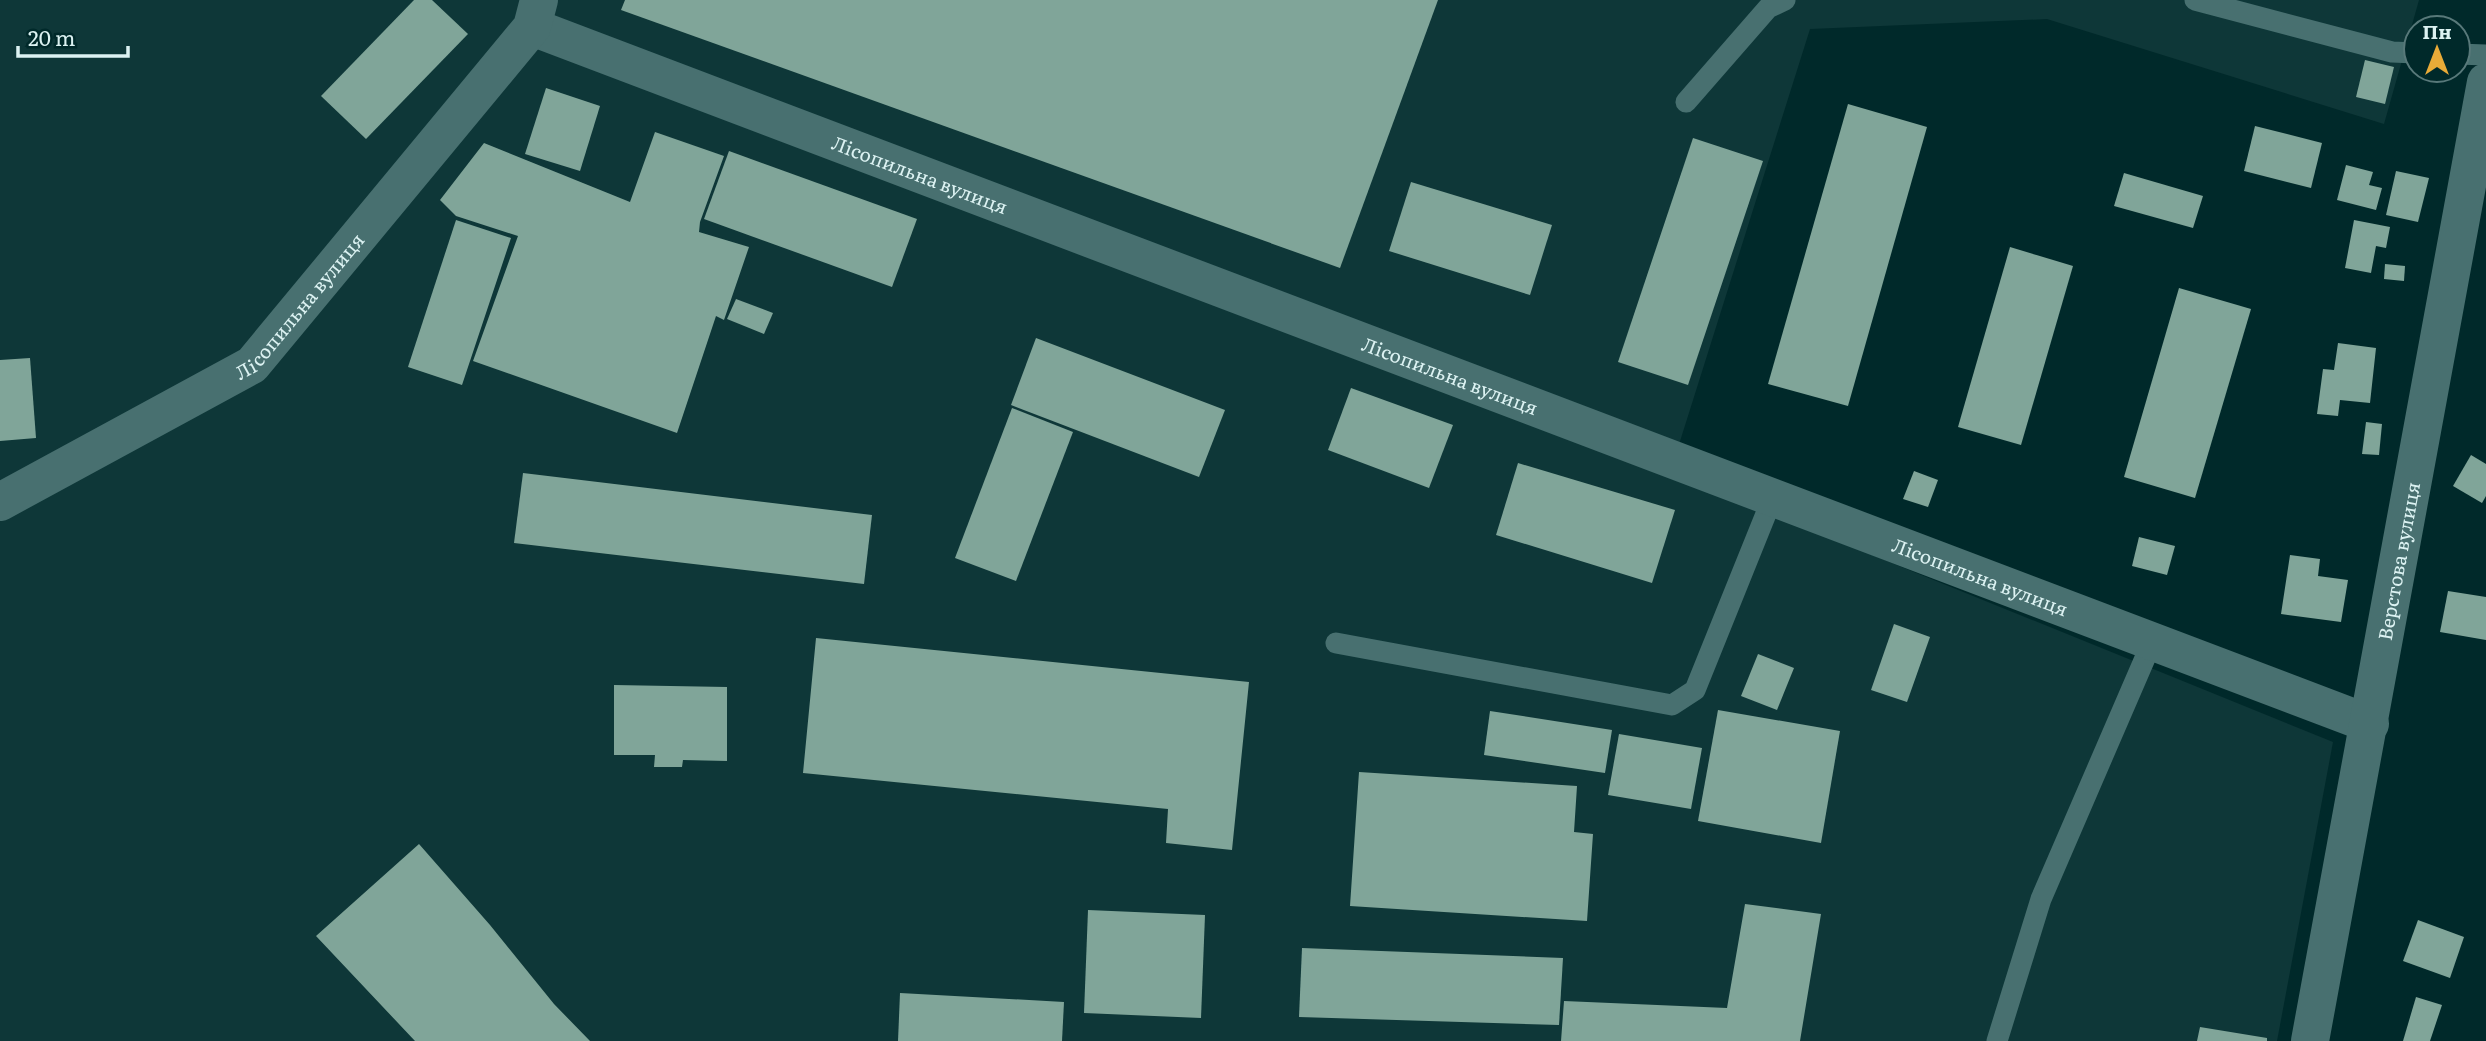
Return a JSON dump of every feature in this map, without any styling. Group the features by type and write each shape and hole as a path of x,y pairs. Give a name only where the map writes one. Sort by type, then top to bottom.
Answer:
{"street":[{"name":"Лісопильна вулиця","path":"0,502 252,365 536,14 1772,499 2370,724"},
{"name":"Верстова вулиця","path":"2310,1041 2479,165 2486,82"}],"lane":[{"path":"1686,103 1768,8 1785,0"},
{"path":"2195,0 2402,52"},
{"path":"1336,643 1672,705 1695,690 1772,499"},
{"path":"1997,1041 2041,899 2152,642"}],"shaded area":[{"path":"0,0 2419,0 2415,14 2402,14 2402,60 2384,124 2047,19 1810,29 1670,473 2333,742 2277,1041 0,1041"}],"building":[{"path":"414,0 432,0 468,34 366,139 321,96"},
{"path":"625,0 1438,0 1340,268 621,10"},
{"path":"2365,60 2394,67 2385,104 2356,97"},
{"path":"546,88 600,106 580,171 525,154"},
{"path":"1848,104 1927,127 1848,406 1768,384"},
{"path":"2255,126 2322,143 2311,188 2244,171"},
{"path":"655,132 724,156 700,222 699,232 749,247 724,320 716,316 677,433 473,361 518,236 456,216 440,200 484,143 630,202"},
{"path":"1693,138 1763,161 1688,385 1618,362"},
{"path":"729,151 917,219 892,287 704,219"},
{"path":"2346,165 2373,172 2369,185 2382,188 2376,210 2337,200"},
{"path":"2396,171 2429,178 2418,222 2386,215"},
{"path":"2124,173 2203,196 2193,228 2114,206"},
{"path":"1411,182 1552,225 1530,295 1389,251"},
{"path":"456,220 511,238 462,385 408,367"},
{"path":"2354,220 2390,227 2386,248 2376,246 2371,273 2345,268"},
{"path":"2010,247 2073,266 2021,445 1958,427"},
{"path":"2385,264 2405,266 2404,281 2384,279"},
{"path":"2179,288 2251,309 2195,498 2124,477"},
{"path":"736,299 773,313 764,334 727,319"},
{"path":"1036,338 1225,410 1199,477 1011,405"},
{"path":"2338,343 2376,348 2370,403 2340,400 2338,416 2317,414 2323,369 2334,370"},
{"path":"30,358 36,438 0,441 0,360"},
{"path":"1351,388 1453,425 1429,488 1328,450"},
{"path":"1012,408 1073,432 1016,581 955,558"},
{"path":"2366,422 2382,424 2379,455 2362,454"},
{"path":"2471,455 2486,464 2486,496 2482,503 2453,486"},
{"path":"1518,463 1675,510 1652,583 1496,535"},
{"path":"1914,471 1938,480 1928,507 1903,499"},
{"path":"523,473 872,515 864,584 514,543"},
{"path":"2139,537 2175,546 2167,575 2132,566"},
{"path":"2290,555 2320,559 2318,576 2348,580 2341,622 2281,614"},
{"path":"2448,591 2486,597 2486,640 2440,632"},
{"path":"1894,624 1930,637 1907,702 1871,690"},
{"path":"816,638 1249,682 1232,850 1166,843 1168,809 803,773"},
{"path":"1758,654 1794,668 1777,710 1741,696"},
{"path":"614,685 727,687 727,761 683,760 682,767 654,767 655,755 614,755"},
{"path":"1718,710 1840,731 1821,843 1698,821"},
{"path":"1490,711 1612,730 1605,773 1484,755"},
{"path":"1619,734 1702,748 1691,809 1608,795"},
{"path":"1359,772 1577,786 1574,832 1593,834 1587,921 1350,906"},
{"path":"419,844 554,1004 590,1041 415,1041 316,936"},
{"path":"1745,904 1821,914 1800,1041 1561,1041 1564,1001 1727,1008"},
{"path":"1088,910 1205,915 1201,1018 1084,1013"},
{"path":"2418,920 2464,937 2450,978 2403,961"},
{"path":"1302,948 1563,958 1559,1025 1299,1017"},
{"path":"900,993 1064,1002 1062,1041 898,1041"},
{"path":"2416,997 2442,1005 2430,1041 2403,1041"},
{"path":"2200,1027 2267,1038 2267,1041 2197,1041"}]}
